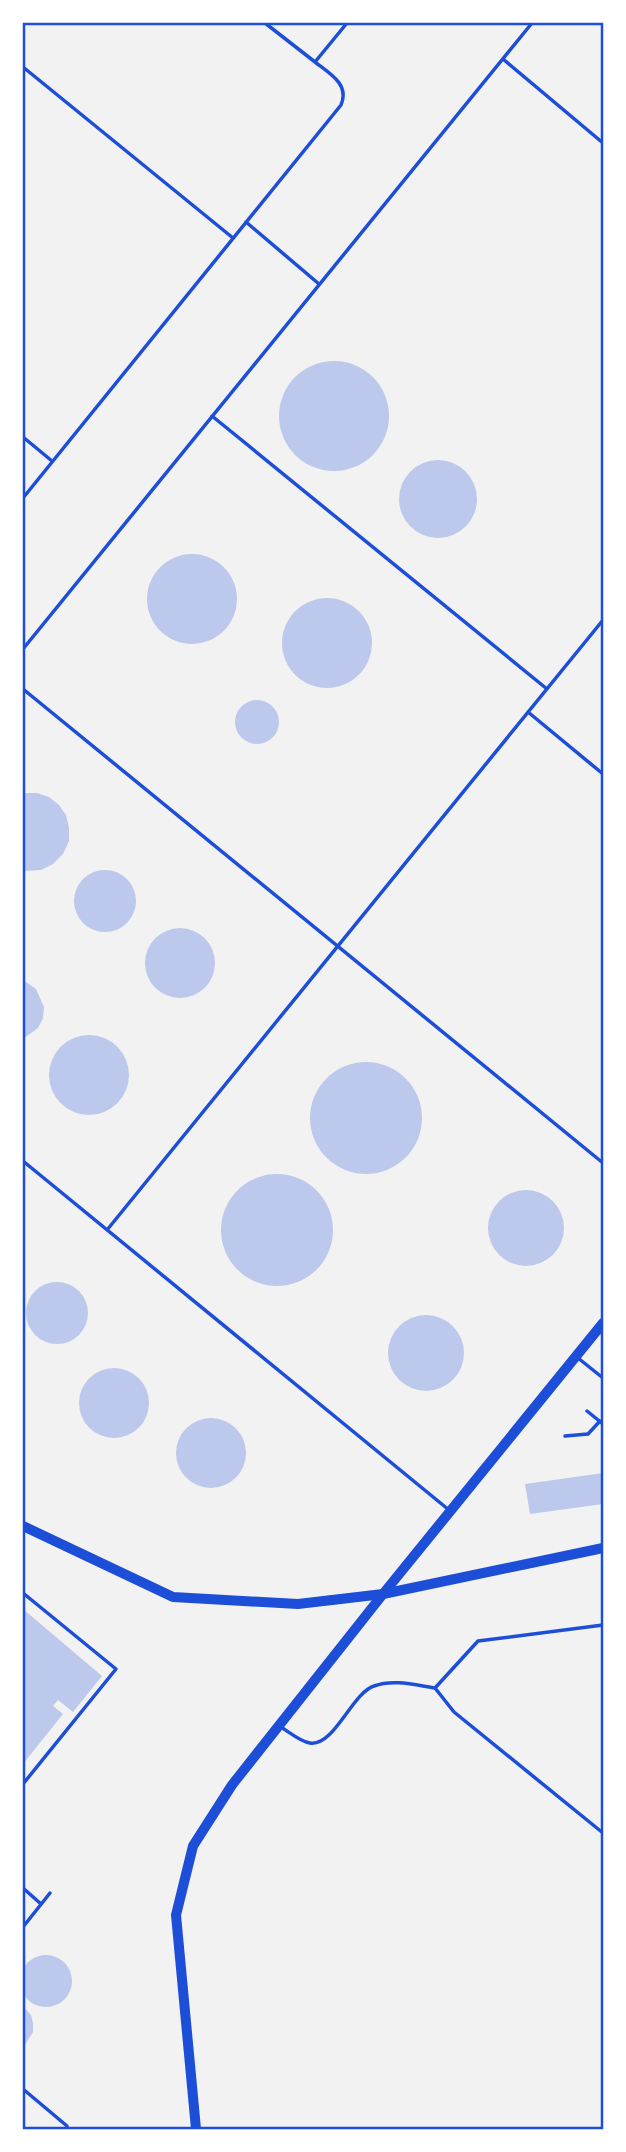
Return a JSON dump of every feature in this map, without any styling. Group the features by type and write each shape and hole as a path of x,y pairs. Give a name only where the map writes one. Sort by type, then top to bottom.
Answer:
{"main road":[{"path":"196,2129 176,1915 194,1846 232,1784 603,1324"},
{"path":"23,1526 173,1597 298,1604 383,1594 603,1548"}],"lane":[{"path":"23,498 341,105 345,97 343,87 334,77 265,23"},
{"path":"315,62 347,23"},
{"path":"23,649 532,23"},
{"path":"503,59 603,142"},
{"path":"23,67 233,238"},
{"path":"246,222 319,284"},
{"path":"212,416 547,689"},
{"path":"23,437 52,461"},
{"path":"107,1230 603,620"},
{"path":"23,688 603,1163"},
{"path":"528,712 603,774"},
{"path":"23,1161 452,1512"},
{"path":"576,1357 603,1378"},
{"path":"565,1436 588,1434 602,1422 587,1411"},
{"path":"23,1593 116,1669 23,1784"},
{"path":"435,1688 478,1641 603,1625"},
{"path":"279,1726 309,1744 319,1742 328,1735 363,1692 373,1686 397,1682 435,1688 454,1712 603,1833"},
{"path":"23,1888 41,1904"},
{"path":"23,1927 50,1893"},
{"path":"23,2089 67,2126"}],"building":[{"path":"334,361 355,365 373,377 385,395 389,416 385,437 373,455 355,467 334,471 313,467 295,455 283,437 279,416 283,395 295,377 313,365"},
{"path":"438,460 453,463 465,472 474,484 477,499 474,514 465,526 453,535 438,538 423,535 411,526 402,514 399,499 402,484 411,472 423,463"},
{"path":"192,554 209,558 224,567 233,582 237,599 233,616 224,631 209,640 192,644 175,640 160,631 151,616 147,599 151,582 160,567 175,558"},
{"path":"327,598 344,602 359,611 368,626 372,643 368,660 359,675 344,684 327,688 310,684 295,675 286,660 282,643 286,626 295,611 310,602"},
{"path":"257,700 272,707 279,722 272,737 257,744 242,737 235,722 242,707"},
{"path":"23,793 37,793 49,797 66,815 69,841 63,854 53,864 41,870 23,871"},
{"path":"99,870 111,870 127,879 134,889 134,913 127,923 111,932 99,932 88,927 79,918 74,907 74,895 79,884 88,875"},
{"path":"187,928 200,934 209,943 213,949 213,977 205,988 194,996 173,998 155,988 147,977 145,956 155,938 166,930"},
{"path":"23,980 36,989 44,1007 38,1028 23,1039"},
{"path":"89,1035 104,1038 117,1047 126,1060 129,1075 126,1090 117,1103 104,1112 89,1115 74,1112 61,1103 52,1090 49,1075 52,1060 61,1047 74,1038"},
{"path":"366,1062 387,1067 405,1079 417,1097 422,1118 417,1139 405,1157 387,1169 366,1174 345,1169 327,1157 315,1139 310,1118 315,1097 327,1079 345,1067"},
{"path":"277,1174 298,1179 316,1191 328,1209 333,1230 328,1251 316,1269 298,1281 277,1286 256,1281 238,1269 226,1251 221,1230 226,1209 238,1191 256,1179"},
{"path":"526,1190 540,1193 553,1201 561,1214 564,1228 561,1242 553,1255 540,1263 526,1266 512,1263 499,1255 491,1242 488,1228 491,1214 499,1201 512,1193"},
{"path":"51,1282 63,1282 79,1291 86,1301 86,1325 79,1335 63,1344 51,1344 40,1339 31,1330 26,1319 26,1307 31,1296 40,1287"},
{"path":"426,1315 440,1318 453,1326 461,1339 464,1353 461,1367 453,1380 440,1388 426,1391 412,1388 399,1380 391,1367 388,1353 391,1339 399,1326 412,1318"},
{"path":"121,1368 134,1374 143,1383 147,1389 147,1417 139,1428 128,1436 107,1438 89,1428 81,1417 79,1396 89,1378 100,1370"},
{"path":"218,1418 231,1424 240,1433 244,1439 244,1467 236,1478 225,1486 204,1488 186,1478 178,1467 176,1446 186,1428 197,1420"},
{"path":"603,1473 603,1504 530,1514 525,1484"},
{"path":"23,1609 102,1676 73,1712 58,1700 53,1706 63,1714 23,1764"},
{"path":"46,1955 56,1957 64,1963 70,1971 70,1991 64,1999 56,2005 46,2007 36,2005 28,1999 22,1991 20,1981 22,1971 28,1963 36,1957"},
{"path":"23,2006 31,2015 33,2032 23,2048"}]}
